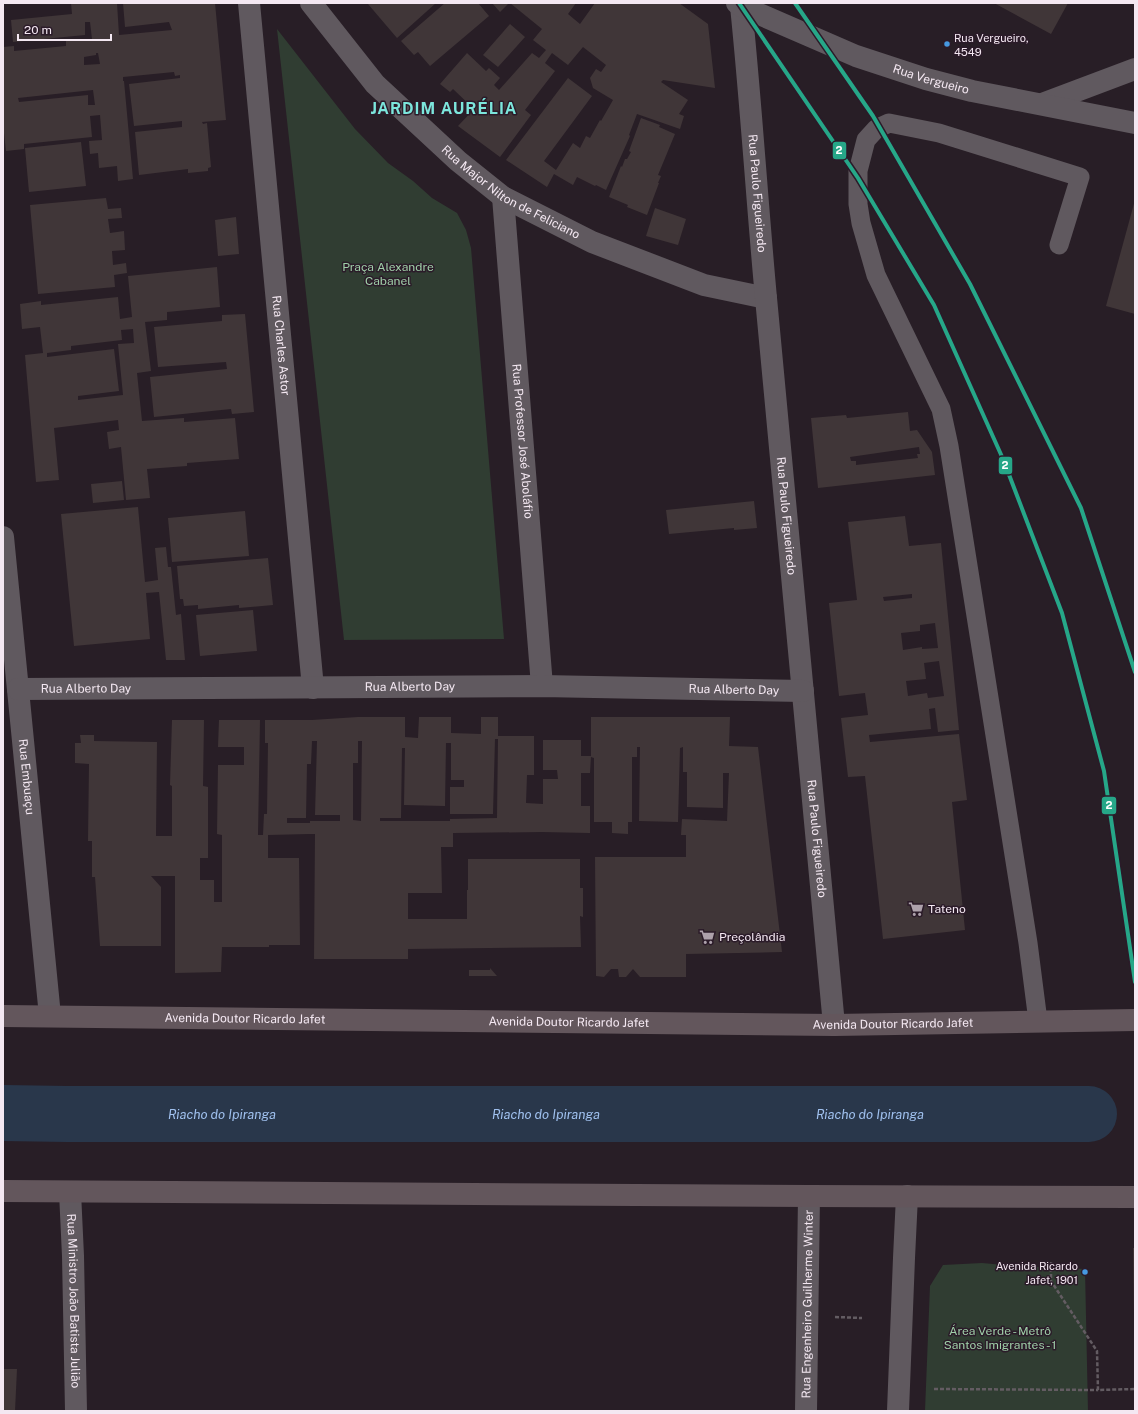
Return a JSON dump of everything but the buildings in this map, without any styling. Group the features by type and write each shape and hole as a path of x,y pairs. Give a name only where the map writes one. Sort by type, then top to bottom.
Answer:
{"main road":[{"name":"Avenida Doutor Ricardo Jafet","path":"3,1016 834,1025 1135,1020"},
{"path":"3,1191 809,1196 1135,1196"}],"street":[{"name":"Rua Charles Astor","path":"248,3 313,688"},
{"name":"Rua Major Nilton de Feliciano","path":"311,3 375,84 458,161 503,197 592,242 704,285 766,298"},
{"name":"Rua Vergueiro","path":"739,4 856,56 905,72 972,91 1135,123"},
{"name":"Rua Paulo Figueiredo","path":"739,4 747,60 749,107 766,298 834,1025"},
{"path":"1042,104 1135,69"},
{"name":"Rua Professor José Aboláfio","path":"503,197 542,686"},
{"name":"Rua Embuaçu","path":"3,537 50,1016"},
{"name":"Rua Alberto Day","path":"18,690 542,686 803,690"},
{"name":"Rua Ministro João Batista Julião","path":"70,1192 73,1256 76,1411"},
{"name":"Rua Engenheiro Guilherme Winter","path":"806,1411 809,1196"},
{"path":"898,1411 907,1196"}],"lane":[{"path":"1038,1021 1028,943 949,446 941,409 876,275 861,223 858,204 858,171 866,140 876,129 889,123 939,133 1080,177 1059,245"}],"path":[{"path":"1051,1262 1051,1281 1097,1351 1098,1390"},
{"path":"834,1317 862,1318"},
{"path":"934,1389 1135,1390"}],"green space":[{"name":"Praça Alexandre Cabanel","path":"277,29 355,129 388,163 413,181 432,198 457,213 466,230 471,248 504,639 344,640"},
{"name":"Área Verde - Metrô Santos Imigrantes - 1","path":"982,1263 1085,1269 1088,1411 925,1411 930,1286 943,1265"}],"waterway":[{"name":"Riacho do Ipiranga","path":"3,1113 1089,1114"}],"transit line":[{"name":"2","path":"739,3 858,178 934,305 1003,459 1062,613 1104,771 1135,982"},
{"name":"2","path":"795,3 873,116 970,284 1081,508 1135,672"}],"place":[{"name":"Rua Vergueiro, 4549","path":"947,44"},
{"name":"Tateno","path":"916,909"},
{"name":"Preçolândia","path":"707,937"},
{"name":"Avenida Ricardo Jafet, 1901","path":"1085,1272"}],"district":[{"name":"JARDIM AURÉLIA","path":"444,108"}]}
